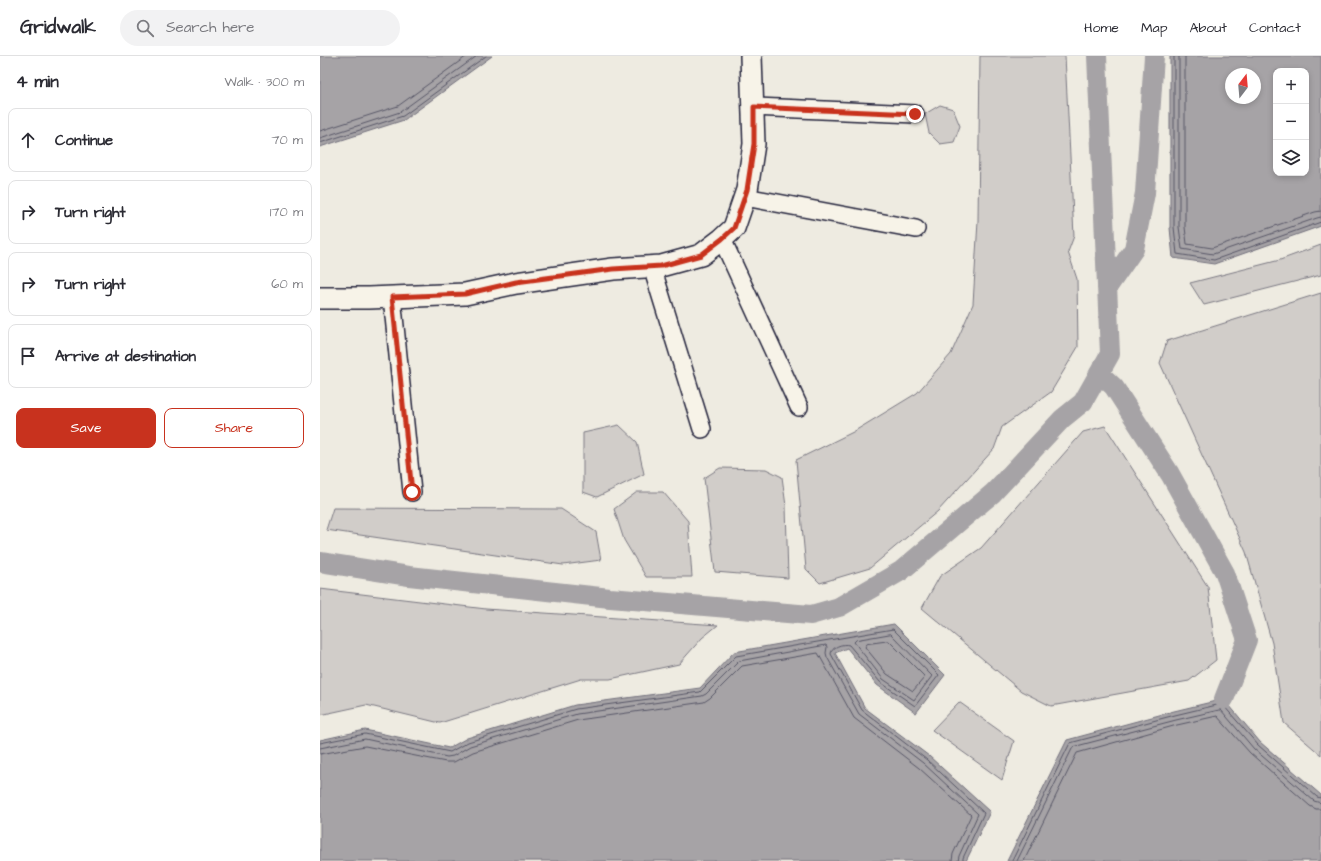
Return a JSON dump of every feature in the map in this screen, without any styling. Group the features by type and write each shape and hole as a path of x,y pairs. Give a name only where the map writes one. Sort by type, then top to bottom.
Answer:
{"street":[{"path":"320,298 465,294 516,282 613,269 661,266 701,255 734,228 747,190 754,144 754,107 751,56"},
{"path":"754,107 915,114"},
{"path":"745,197 916,229"},
{"path":"722,239 799,407"},
{"path":"652,267 702,429"},
{"path":"392,297 412,492"}],"shaded area":[{"path":"980,56 1065,56 1074,236 1068,252 1077,279 1078,347 1051,392 1002,427 994,449 938,511 870,568 820,583 806,569 796,460 853,432 917,393 951,354 973,304 978,221"},
{"path":"940,105 953,109 960,126 954,142 940,144 929,133 925,114"},
{"path":"1321,245 1321,275 1204,305 1190,283 1280,260"},
{"path":"1321,293 1321,755 1284,723 1272,643 1246,552 1160,363 1167,341"},
{"path":"619,425 637,442 644,474 597,497 583,492 583,433"},
{"path":"1105,426 1208,587 1216,660 1189,681 1051,706 1021,691 922,608 940,576 981,548 1083,432"},
{"path":"720,468 766,469 782,477 786,506 788,578 715,572 704,478"},
{"path":"637,492 663,492 688,521 692,577 646,577 624,540 614,509"},
{"path":"333,508 561,509 596,532 601,560 563,565 326,530"},
{"path":"320,589 486,609 718,625 702,638 679,664 610,679 581,679 440,723 366,705 320,715"},
{"path":"959,702 1014,741 1002,780 932,730"}],"water":[{"path":"320,56 492,56 404,120 320,147"},
{"path":"1170,56 1321,56 1321,226 1214,264 1173,258 1170,228"},
{"path":"894,624 945,675 916,713 877,685 847,648 835,653 865,708 929,756 990,812 966,861 320,861 320,740 365,730 449,748 467,738 575,705 700,688 734,652"},
{"path":"1224,699 1260,742 1321,795 1321,861 1007,861 1067,740"}],"waterway":[{"path":"320,562 409,576 610,598 811,615 839,607 901,571 993,493 1062,419 1083,402 1110,354 1097,56"},
{"path":"1107,288 1134,249 1145,193 1154,56"},
{"path":"1099,373 1114,387 1170,474 1225,573 1247,640 1224,699"}],"route":[{"path":"412,492 392,297 465,294 516,282 613,269 661,266 701,255 734,228 747,190 754,144 754,107 915,114"}]}
